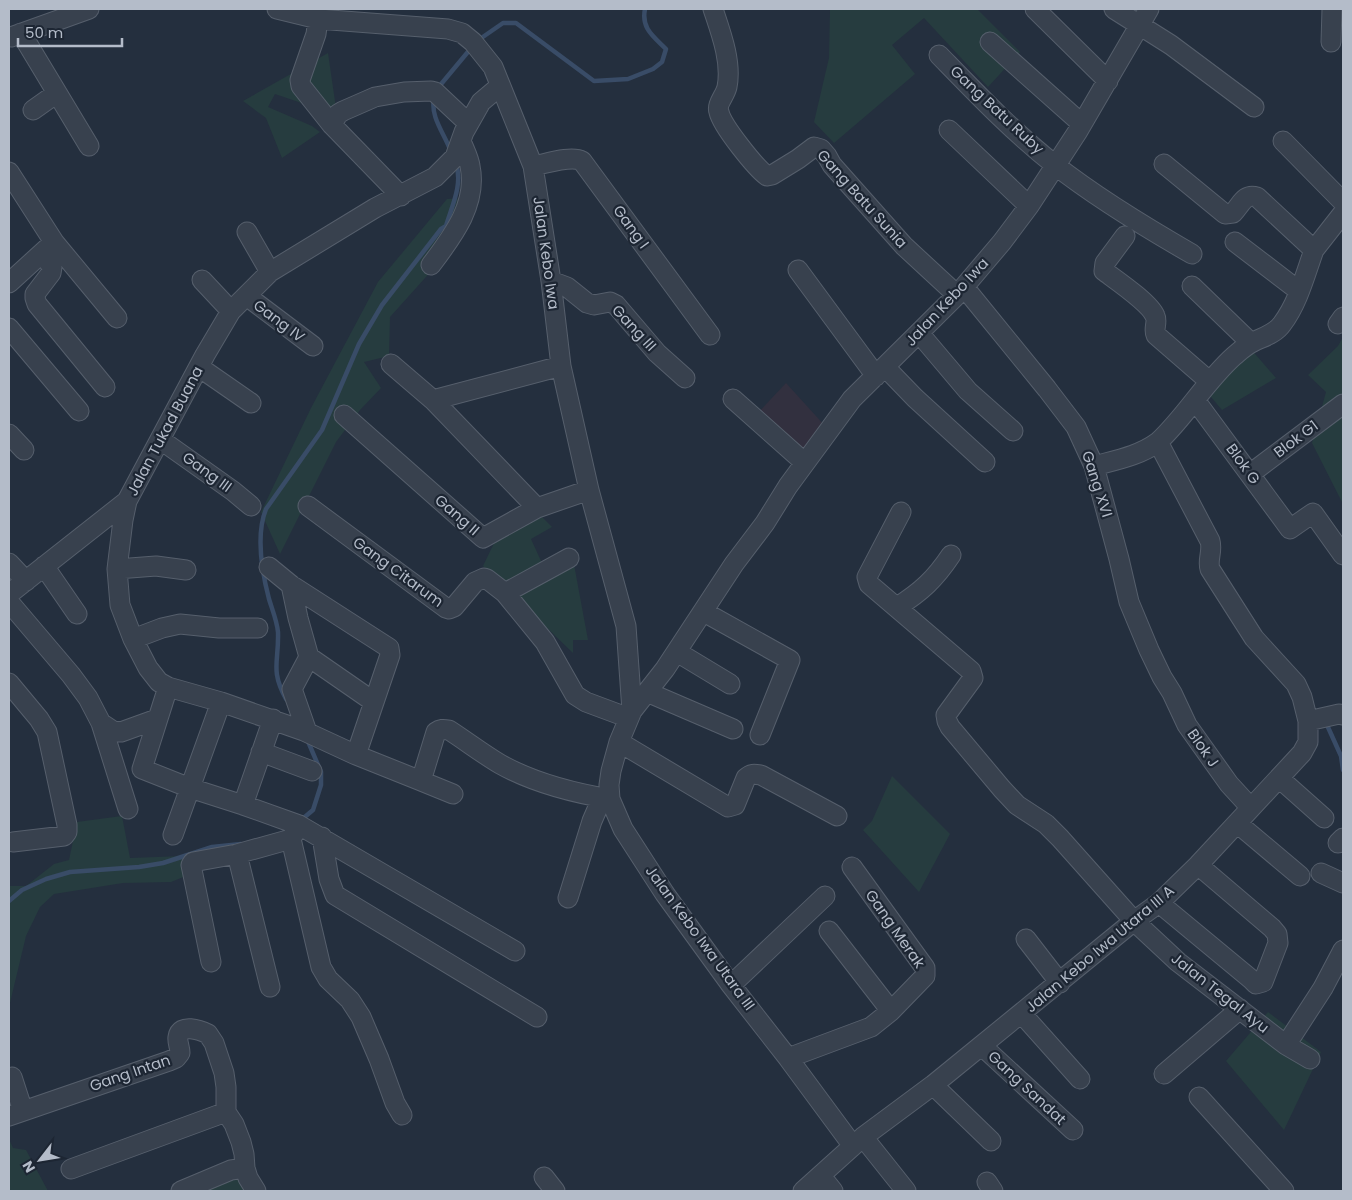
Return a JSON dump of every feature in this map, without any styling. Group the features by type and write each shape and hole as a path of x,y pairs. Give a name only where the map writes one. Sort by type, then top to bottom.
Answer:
{"street":[{"path":"89,9 15,36 57,93 89,146"},
{"name":"Jalan Kebo Iwa","path":"277,9 318,19 448,29 462,33 473,42 493,67 533,166 551,281 561,366 589,490 626,626 629,672"},
{"name":"Gang Batu Sunia","path":"714,9 728,64 727,88 718,108 736,142 767,176 798,159 814,147 821,149 838,172 904,246 960,291"},
{"path":"1035,9 1108,81"},
{"path":"1114,9 1144,17 1189,58 1254,107"},
{"path":"1331,42 1332,9"},
{"name":"Jalan Kebo Iwa","path":"652,686 704,612 734,564 765,523 788,486 852,399 960,291 1002,242 1029,206 1082,124 1144,17"},
{"path":"318,19 316,34 300,80 301,86 332,125 401,196"},
{"path":"990,42 1082,124"},
{"name":"Gang Batu Ruby","path":"939,55 1004,120 1055,165 1126,214 1192,254"},
{"name":"Jalan Tukad Buana","path":"453,794 273,719 168,687 159,682 148,668 132,639 120,605 117,569 122,520 127,501 205,355 231,311 270,272 375,208 434,178 458,149 468,123 481,102 500,86"},
{"path":"332,125 338,114 375,97 404,92 431,91 435,92 468,123"},
{"path":"33,110 57,93"},
{"path":"949,130 1029,206"},
{"path":"1282,141 1343,202"},
{"path":"431,265 452,236 467,206 472,183 470,166 458,149"},
{"name":"Gang I","path":"533,166 568,159 577,158 582,160 710,335"},
{"path":"1164,164 1225,214 1233,213 1246,198 1251,196 1257,197 1314,250"},
{"path":"9,172 48,248 52,266 51,273 35,294 37,304 105,387"},
{"path":"1094,466 1148,450 1158,442 1209,381 1235,355 1251,343 1279,328 1289,313 1299,291 1314,250 1343,213"},
{"path":"247,232 270,272"},
{"path":"1125,236 1105,263 1104,271 1149,308 1155,316 1154,333 1209,381"},
{"path":"1235,242 1299,291"},
{"path":"9,283 48,248"},
{"path":"48,248 117,318"},
{"path":"798,270 880,372 915,398 985,462"},
{"path":"202,280 231,311"},
{"name":"Gang III","path":"551,281 568,287 587,303 594,305 610,302 616,306 657,353 685,378"},
{"path":"1192,286 1251,343"},
{"name":"Gang XVI","path":"960,291 1047,389 1076,427 1094,466 1129,602 1165,682"},
{"name":"Gang IV","path":"245,297 252,300 312,346"},
{"path":"9,328 79,411"},
{"path":"919,333 968,390 1013,431"},
{"path":"391,364 433,400 537,508"},
{"path":"433,400 561,366"},
{"path":"199,368 251,403"},
{"path":"733,399 805,463"},
{"name":"Blok G","path":"1195,400 1290,529 1313,513 1343,555"},
{"name":"Blok G1","path":"1250,474 1343,404"},
{"name":"Gang II","path":"344,415 483,538 537,508 589,490"},
{"path":"9,434 24,450"},
{"name":"Gang III","path":"161,440 252,506"},
{"name":"Jalan Kebo Iwa Utara III A","path":"803,1191 858,1141 933,1086 1134,921 1159,903 1198,866 1302,753 1308,742 1308,721 1302,697 1296,684 1254,638 1210,569 1210,541 1158,442"},
{"path":"9,594 127,501"},
{"name":"Gang Citarum","path":"308,506 446,608 454,607 480,578 487,579 505,593 545,642 575,695 586,702 630,714"},
{"path":"901,512 867,577 869,584 896,607 919,592 933,579 950,555"},
{"path":"505,593 569,558"},
{"path":"9,563 26,581"},
{"path":"44,566 77,614"},
{"path":"117,569 156,566 186,570"},
{"path":"269,567 291,585 389,648 390,655 356,755"},
{"path":"291,585 309,658 374,702"},
{"path":"9,602 80,687 101,723 126,801 144,765 168,687"},
{"name":"Jalan Tegal Ayu","path":"896,607 971,671 973,678 946,715 947,721 1002,789 1017,805 1046,824 1134,921 1178,962 1286,1045 1310,1059"},
{"path":"704,612 790,660 760,734"},
{"path":"132,639 162,628 180,624 219,628 258,628"},
{"path":"677,652 730,684"},
{"path":"304,731 292,689 309,658"},
{"path":"629,672 640,681 733,730"},
{"name":"Jalan Kebo Iwa Utara III","path":"629,672 630,714"},
{"name":"Blok J","path":"1165,682 1187,725 1229,784 1251,808"},
{"path":"9,683 48,732 67,825 67,832 64,836 12,842"},
{"name":"Jalan Kebo Iwa Utara III","path":"652,686 630,714 619,742 606,798 623,829 666,894 731,985 788,1058 858,1141 906,1191"},
{"path":"173,834 220,702"},
{"path":"1308,721 1339,714 1343,715"},
{"path":"101,723 113,731 121,732 157,719"},
{"path":"243,805 273,719"},
{"path":"421,781 436,732 441,729 449,730 501,764 522,774 567,790 606,798 592,821 568,898"},
{"path":"619,742 728,807 735,805 748,776 754,774 837,816"},
{"path":"261,752 312,771"},
{"path":"144,765 190,788 243,805 295,828 322,837 515,951"},
{"path":"1279,778 1324,818"},
{"path":"1237,823 1300,876"},
{"path":"211,962 191,865 193,862 237,854 295,828"},
{"path":"295,828 321,967 328,979 350,1000 361,1017 395,1103 402,1115"},
{"path":"322,837 328,879 335,895 537,1017"},
{"path":"237,854 270,987"},
{"path":"1159,903 1256,984 1263,982 1278,943 1277,934 1198,866"},
{"name":"Gang Merak","path":"788,1058 871,1027 891,1011 925,976 925,968 852,867"},
{"path":"1322,873 1343,883"},
{"path":"731,985 825,896"},
{"path":"829,931 891,1011"},
{"path":"1026,939 1060,983"},
{"path":"1286,1045 1322,988 1343,950"},
{"path":"1164,1074 1240,1009"},
{"path":"1022,1014 1080,1079"},
{"name":"Gang Intan","path":"16,1113 176,1058 180,1053 178,1035 184,1028 204,1032 208,1034 214,1043 224,1073 226,1112 234,1124 241,1142 248,1178 256,1191"},
{"name":"Gang Sandat","path":"982,1046 1073,1130"},
{"path":"12,1076 16,1113"},
{"path":"933,1086 991,1142"},
{"path":"1199,1097 1284,1191"},
{"path":"71,1169 226,1112"},
{"path":"181,1191 231,1170 245,1168"},
{"path":"820,1176 833,1191"}],"shaded area":[{"path":"786,383 826,427 804,469 754,417"}],"green space":[{"path":"830,9 977,9 1020,52 988,87 924,18 892,45 915,74 834,143 814,122 829,58"},
{"path":"328,53 337,115 275,94 268,107 312,126 320,132 282,158 266,118 243,101"},
{"path":"464,198 434,268 390,317 389,356 364,362 381,388 360,410 336,442 280,554 261,512 311,408 378,282 447,199"},
{"path":"1343,337 1343,504 1312,443 1326,392 1308,375 1338,346"},
{"path":"1250,348 1276,378 1222,410 1206,391"},
{"path":"535,510 552,527 531,539 547,574 573,559 588,640 573,640 573,653 483,566 498,535"},
{"path":"892,776 950,834 919,892 863,830 872,821"},
{"path":"122,816 130,858 210,855 213,865 171,882 123,883 54,894 40,907 26,936 9,1007 9,886 26,886 54,864 69,860 77,822"},
{"path":"1268,1012 1321,1052 1284,1130 1226,1061"},
{"path":"9,1139 13,1148 26,1150 48,1191 9,1191"},
{"path":"252,1157 258,1184 263,1191 175,1191"}],"waterway":[{"path":"477,41 503,23 516,23 594,81 628,79 653,69 662,62 666,49 646,27 645,9"},
{"path":"437,89 472,47"},
{"path":"434,98 433,105 436,119 451,152"},
{"path":"286,699 278,680 276,666 278,632 262,565 261,530 266,509 322,430 359,344 382,305 441,229 446,226 457,187 458,172 456,164"},
{"path":"1328,723 1327,725 1341,756 1343,770"},
{"path":"300,821 313,810 321,785 321,772 307,739"},
{"path":"9,901 22,890 46,879 70,872 139,867 163,863 212,847 241,844"}]}
